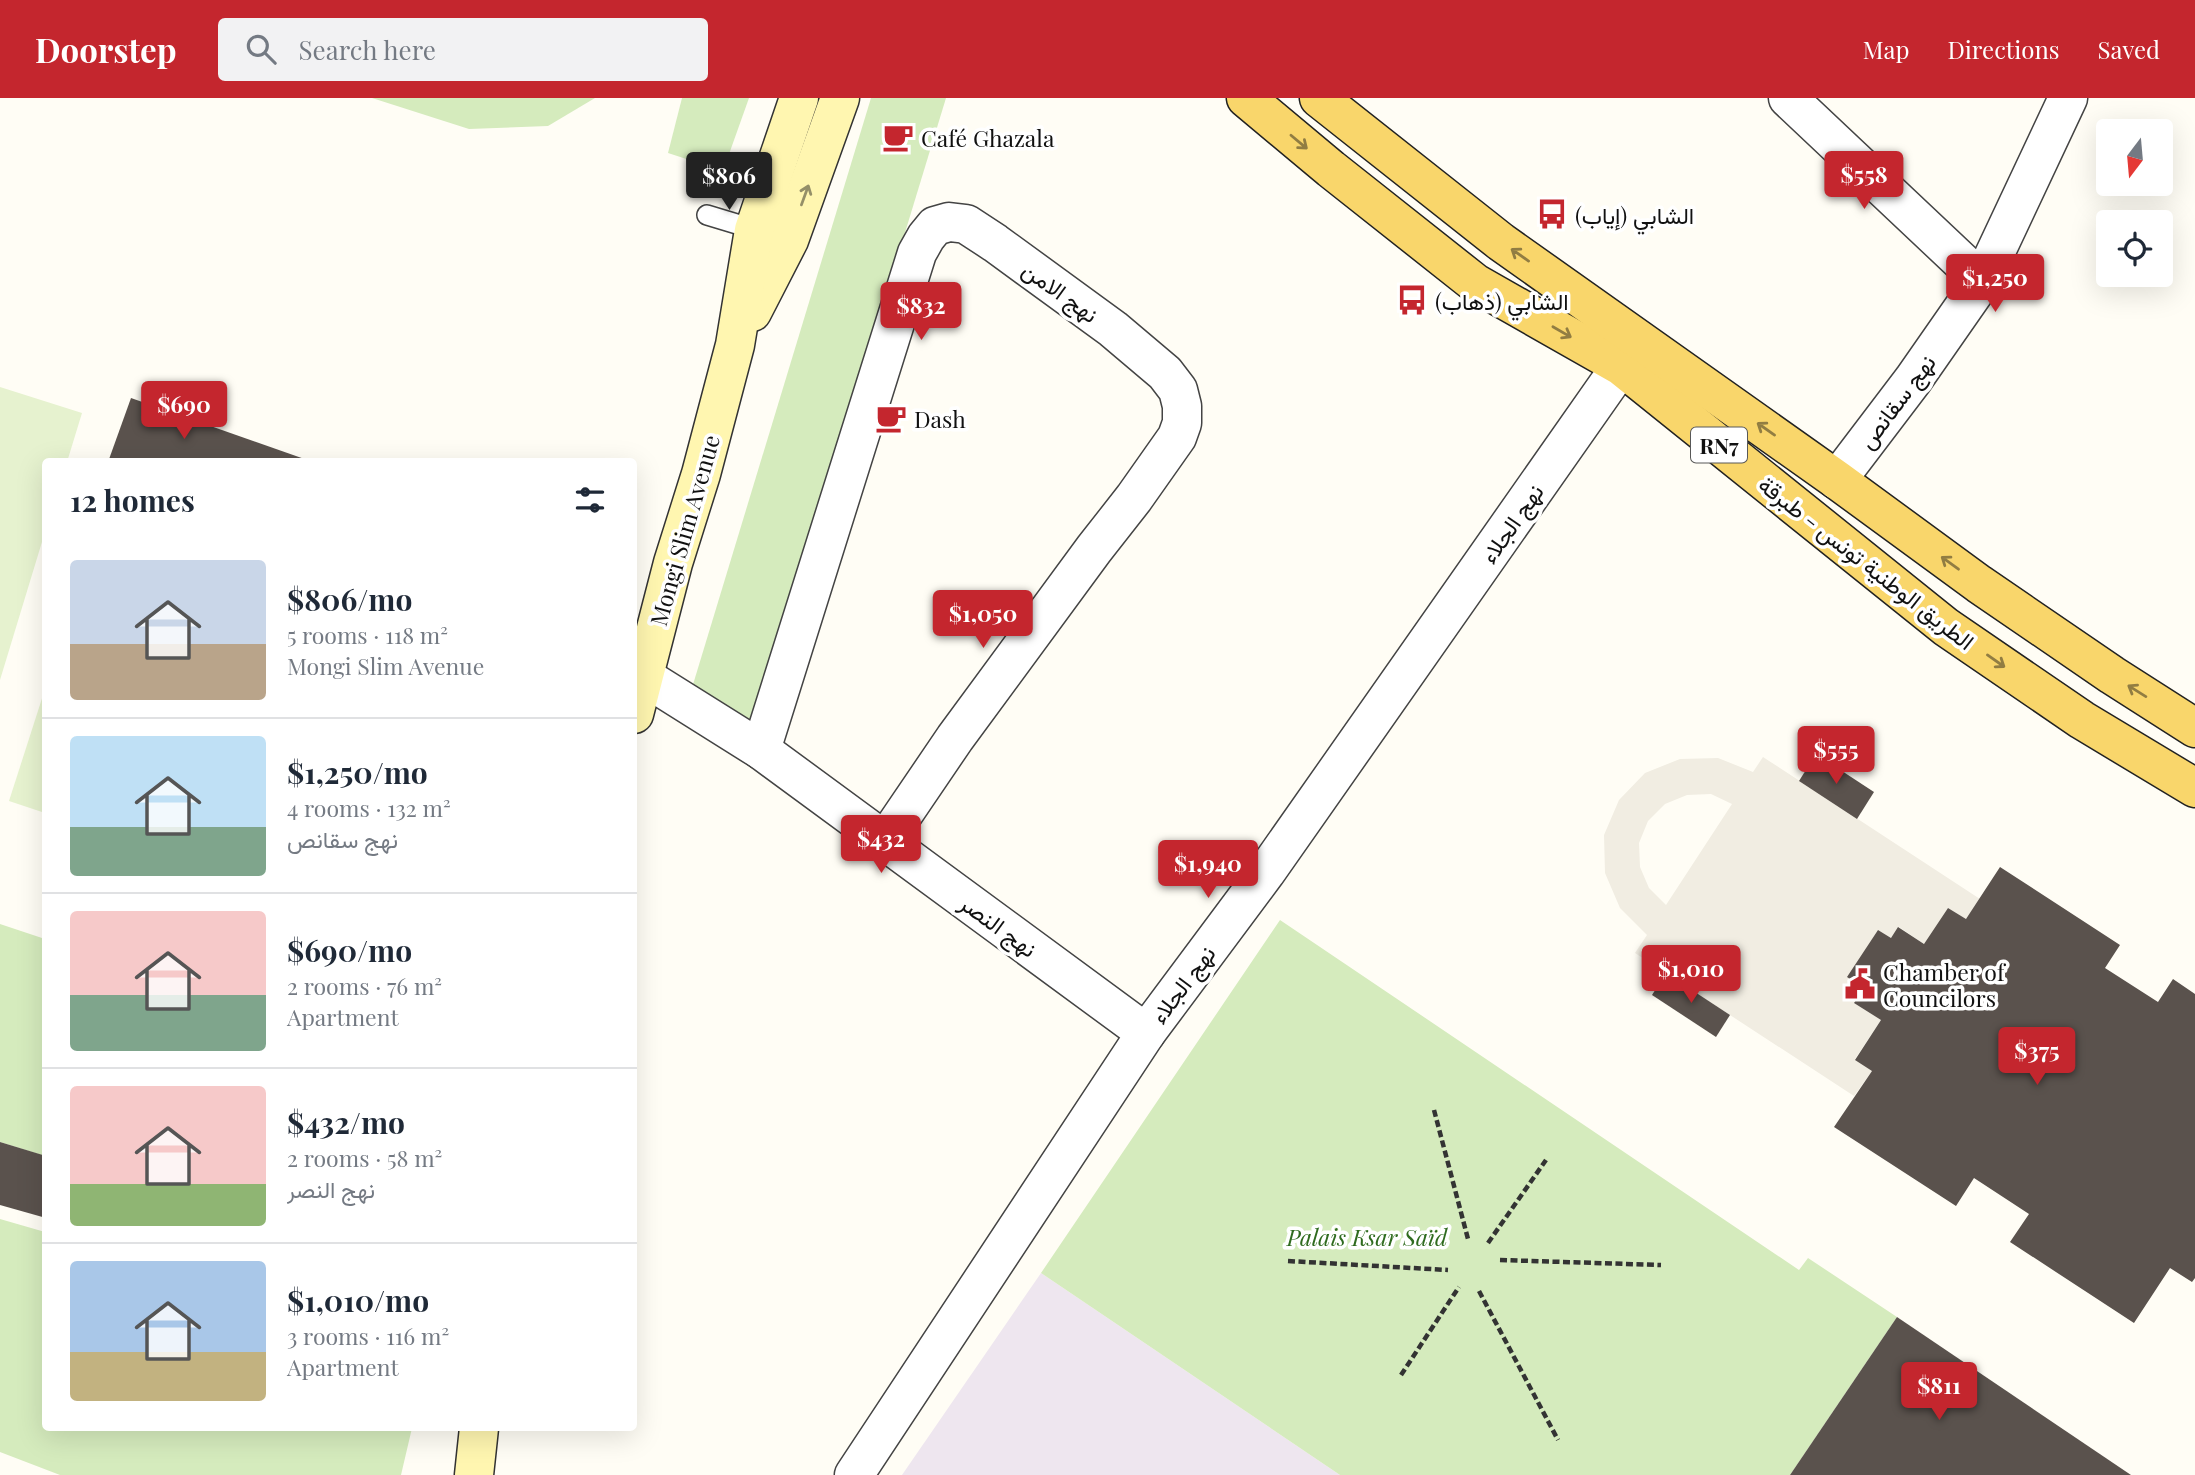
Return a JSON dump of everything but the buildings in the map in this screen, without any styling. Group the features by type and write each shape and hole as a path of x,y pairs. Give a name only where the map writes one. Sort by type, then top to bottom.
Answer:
{"main road":[{"name":"Mongi Slim Avenue","path":"637,702 735,345 772,235 799,98"},
{"name":"Mongi Slim Avenue","path":"772,235 840,98"},
{"name":"الطريق الوطنية تونس - طبرقة","path":"1246,98 1475,283 1621,366 1946,627 2082,720 2195,788"},
{"name":"الطريق الوطنية تونس - طبرقة","path":"1319,98 1501,242 2041,627 2195,728"},
{"path":"474,1475 479,1431"}],"street":[{"path":"1788,98 1982,281"},
{"name":"نهج سقانص","path":"1837,480 1913,380 1982,281 2068,98"},
{"name":"نهج الامن","path":"761,750 918,253 935,226 949,222 965,224 1113,329 1165,373 1178,390 1182,423 1177,437 1134,498 1094,548 955,738 885,841"},
{"name":"نهج الجلاء","path":"854,1475 1146,1033 1266,872 1621,366"},
{"name":"نهج النصر","path":"643,676 761,750 1146,1033"}],"lane":[{"path":"707,215 772,235"}],"path":[{"path":"1434,1110 1468,1239"},
{"path":"1488,1243 1546,1160"},
{"path":"1500,1260 1661,1265"},
{"path":"1288,1261 1448,1270"},
{"path":"1401,1375 1459,1287"},
{"path":"1479,1291 1558,1440"}],"shaded area":[{"path":"1763,757 1980,899 1966,919 1948,908 1924,944 1899,927 1891,938 1878,930 1848,977 1864,988 1854,1003 1881,1020 1855,1059 1872,1071 1854,1096 1635,953 1647,935 1620,908 1605,873 1604,835 1619,800 1645,773 1680,759 1718,758 1753,772","holes":["1711,794 1732,804 1666,905 1649,888 1640,867 1639,843 1648,821 1665,804 1687,795"]},
{"path":"1041,1273 1340,1475 902,1475"}],"green space":[{"path":"372,98 595,98 548,126 469,129"},
{"path":"682,98 749,98 723,171 668,153"},
{"path":"871,98 946,98 752,735 688,701"},
{"path":"0,387 82,413 68,458 42,458 42,542 0,680"},
{"path":"42,698 42,812 9,801"},
{"name":"Palais Ksar Saïd","path":"1280,920 1799,1270 1808,1258 1897,1317 1790,1475 1340,1475 1041,1273"},
{"path":"0,924 42,938 42,1155 0,1142"},
{"path":"0,1219 42,1231 42,1431 411,1431 401,1475 60,1475 0,1452"}],"place":[{"name":"Café Ghazala","path":"898,137"},
{"name":"الشابي (إياب)","path":"1552,214"},
{"name":"الشابي (ذهاب)","path":"1412,300"},
{"name":"Dash","path":"891,418"},
{"name":"Chamber of Councilors","path":"1860,984"}]}
